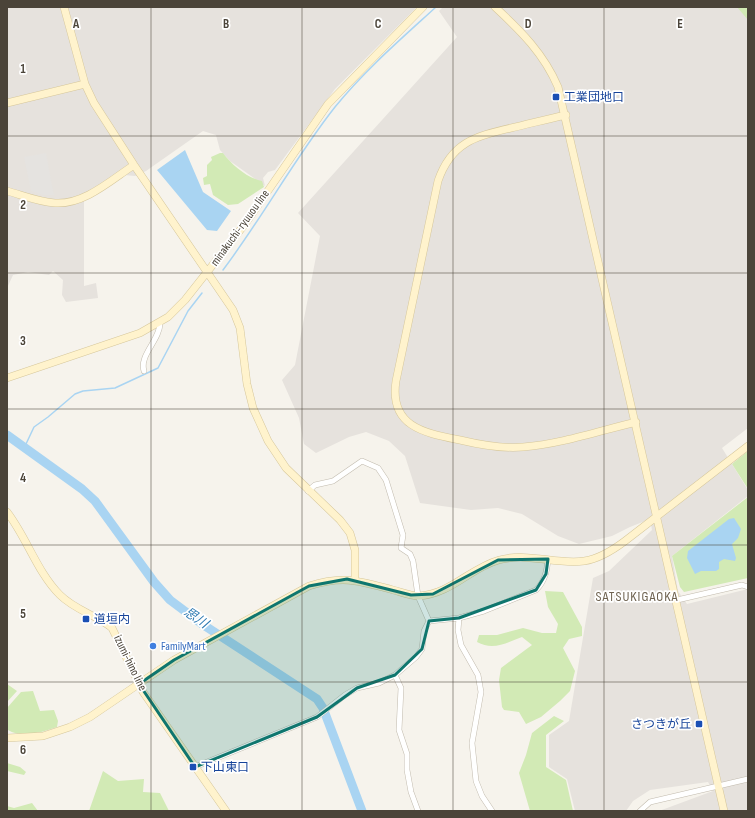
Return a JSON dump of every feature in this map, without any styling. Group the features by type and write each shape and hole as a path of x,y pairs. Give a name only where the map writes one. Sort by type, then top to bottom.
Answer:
{"street":[{"path":"64,7 85,84 94,103 134,165 233,310 240,328 247,384 254,408 268,441 286,468 308,491 340,520 350,533 355,550 355,580"},
{"name":"minakuchi-ryuuou line","path":"7,378 140,333 160,323 174,313 246,224 328,104 423,7"},
{"path":"495,7 527,38 543,58 558,87 566,115 724,811"},
{"path":"7,103 85,84"},
{"path":"566,115 477,137 463,145 449,158 441,174 436,193 396,381 397,404 404,418 423,432 508,448 537,445 636,422"},
{"path":"7,191 55,203 68,202 89,194 134,165"},
{"path":"144,371 142,366 157,336 160,323"},
{"path":"7,738 43,736 70,727 90,717 174,660 309,586 338,579 355,580 418,596 444,590 498,560 512,557 572,562 592,559 614,549 748,446"},
{"path":"308,491 315,485 333,481 362,461 378,468 386,480 403,534 401,548 410,554 413,561 418,596 429,621"},
{"name":"izumi-hino line","path":"7,512 49,582 60,595 79,609 103,621 112,628 139,684 226,811"},
{"path":"429,621 459,618 484,611 536,590 541,585 546,574 548,559"},
{"path":"677,600 737,586 747,586"},
{"path":"459,618 458,630 461,645 478,675 481,692 472,743 476,782 482,796 492,811"},
{"path":"196,767 320,715 345,694 357,688 379,683 395,675 416,657 422,649 424,631 429,621"},
{"path":"395,675 401,688 399,730 407,754 407,770 411,792 418,811"},
{"path":"640,811 650,802 748,779"}],"highlighted area":[{"path":"548,559 546,574 536,590 459,618 429,621 422,649 395,675 357,688 317,717 195,767 139,684 174,660 309,586 347,579 411,595 433,594 498,560"}],"shaded area":[{"path":"7,7 417,7 335,89 275,170 268,172 263,178 265,186 230,161 220,150 216,135 203,131 146,171 135,176 124,175 84,201 84,286 96,283 98,298 66,302 62,295 63,280 53,271 49,275 28,272 13,275 7,288"},
{"path":"443,7 748,7 748,428 722,448 748,490 748,496 672,556 678,591 687,604 748,589 748,811 659,811 713,791 708,782 650,790 633,801 626,811 575,811 567,779 549,767 549,735 569,721 593,578 609,571 652,530 650,519 612,536 579,544 558,536 522,514 498,508 471,510 420,503 405,456 389,441 366,432 349,437 316,453 304,444 299,418 282,380 295,365 320,236 298,213 457,37 439,11"},
{"path":"46,153 54,195 43,195 31,191 24,157"}],"green space":[{"path":"737,7 748,7 748,20"},
{"path":"223,153 245,174 262,181 264,187 238,204 228,205 213,195 210,184 204,185 203,178 207,176 207,165 212,160 211,157"},
{"path":"748,451 748,489 732,464"},
{"path":"748,497 748,578 684,592 680,587 672,556"},
{"path":"545,591 563,592 582,627 582,636 569,639 563,648 575,671 570,691 541,717 526,724 519,712 504,710 502,707 499,680 501,668 532,645 522,637 505,644 494,646 483,645 477,642 479,635 497,635 523,628 542,633 556,633 558,624 548,607"},
{"path":"7,684 17,691 7,702"},
{"path":"33,691 40,711 54,710 58,721 57,727 32,734 19,734 8,730 7,708 21,692"},
{"path":"554,716 564,721 546,735 546,767 566,780 573,811 530,811 519,773 532,733"},
{"path":"7,763 20,767 26,772 24,775 7,771"},
{"path":"103,771 118,781 144,779 143,792 160,793 169,811 89,811"},
{"path":"32,803 38,811 7,811 7,806 14,808"}],"water":[{"path":"185,150 203,192 231,211 217,231 207,230 157,170"},
{"path":"734,518 741,529 738,538 732,544 736,558 735,561 724,559 719,562 719,569 716,571 701,571 695,574 687,558 688,551 729,519"}],"waterway":[{"path":"223,270 238,250 306,147 335,107 371,68 436,7"},
{"path":"29,451 26,444 34,427 75,394 83,391 115,388 158,368 188,311 202,293"},
{"name":"思川","path":"7,435 82,489 95,501 154,582 170,600 202,624 317,699 323,708 362,811"}],"place":[{"name":"工業団地口","path":"556,97"},
{"name":"道垣内","path":"86,619"},
{"name":"FamilyMart","path":"153,646"},
{"name":"さつきが丘","path":"699,724"},
{"name":"下山東口","path":"193,767"}],"district":[{"name":"SATSUKIGAOKA","path":"637,596"}]}
